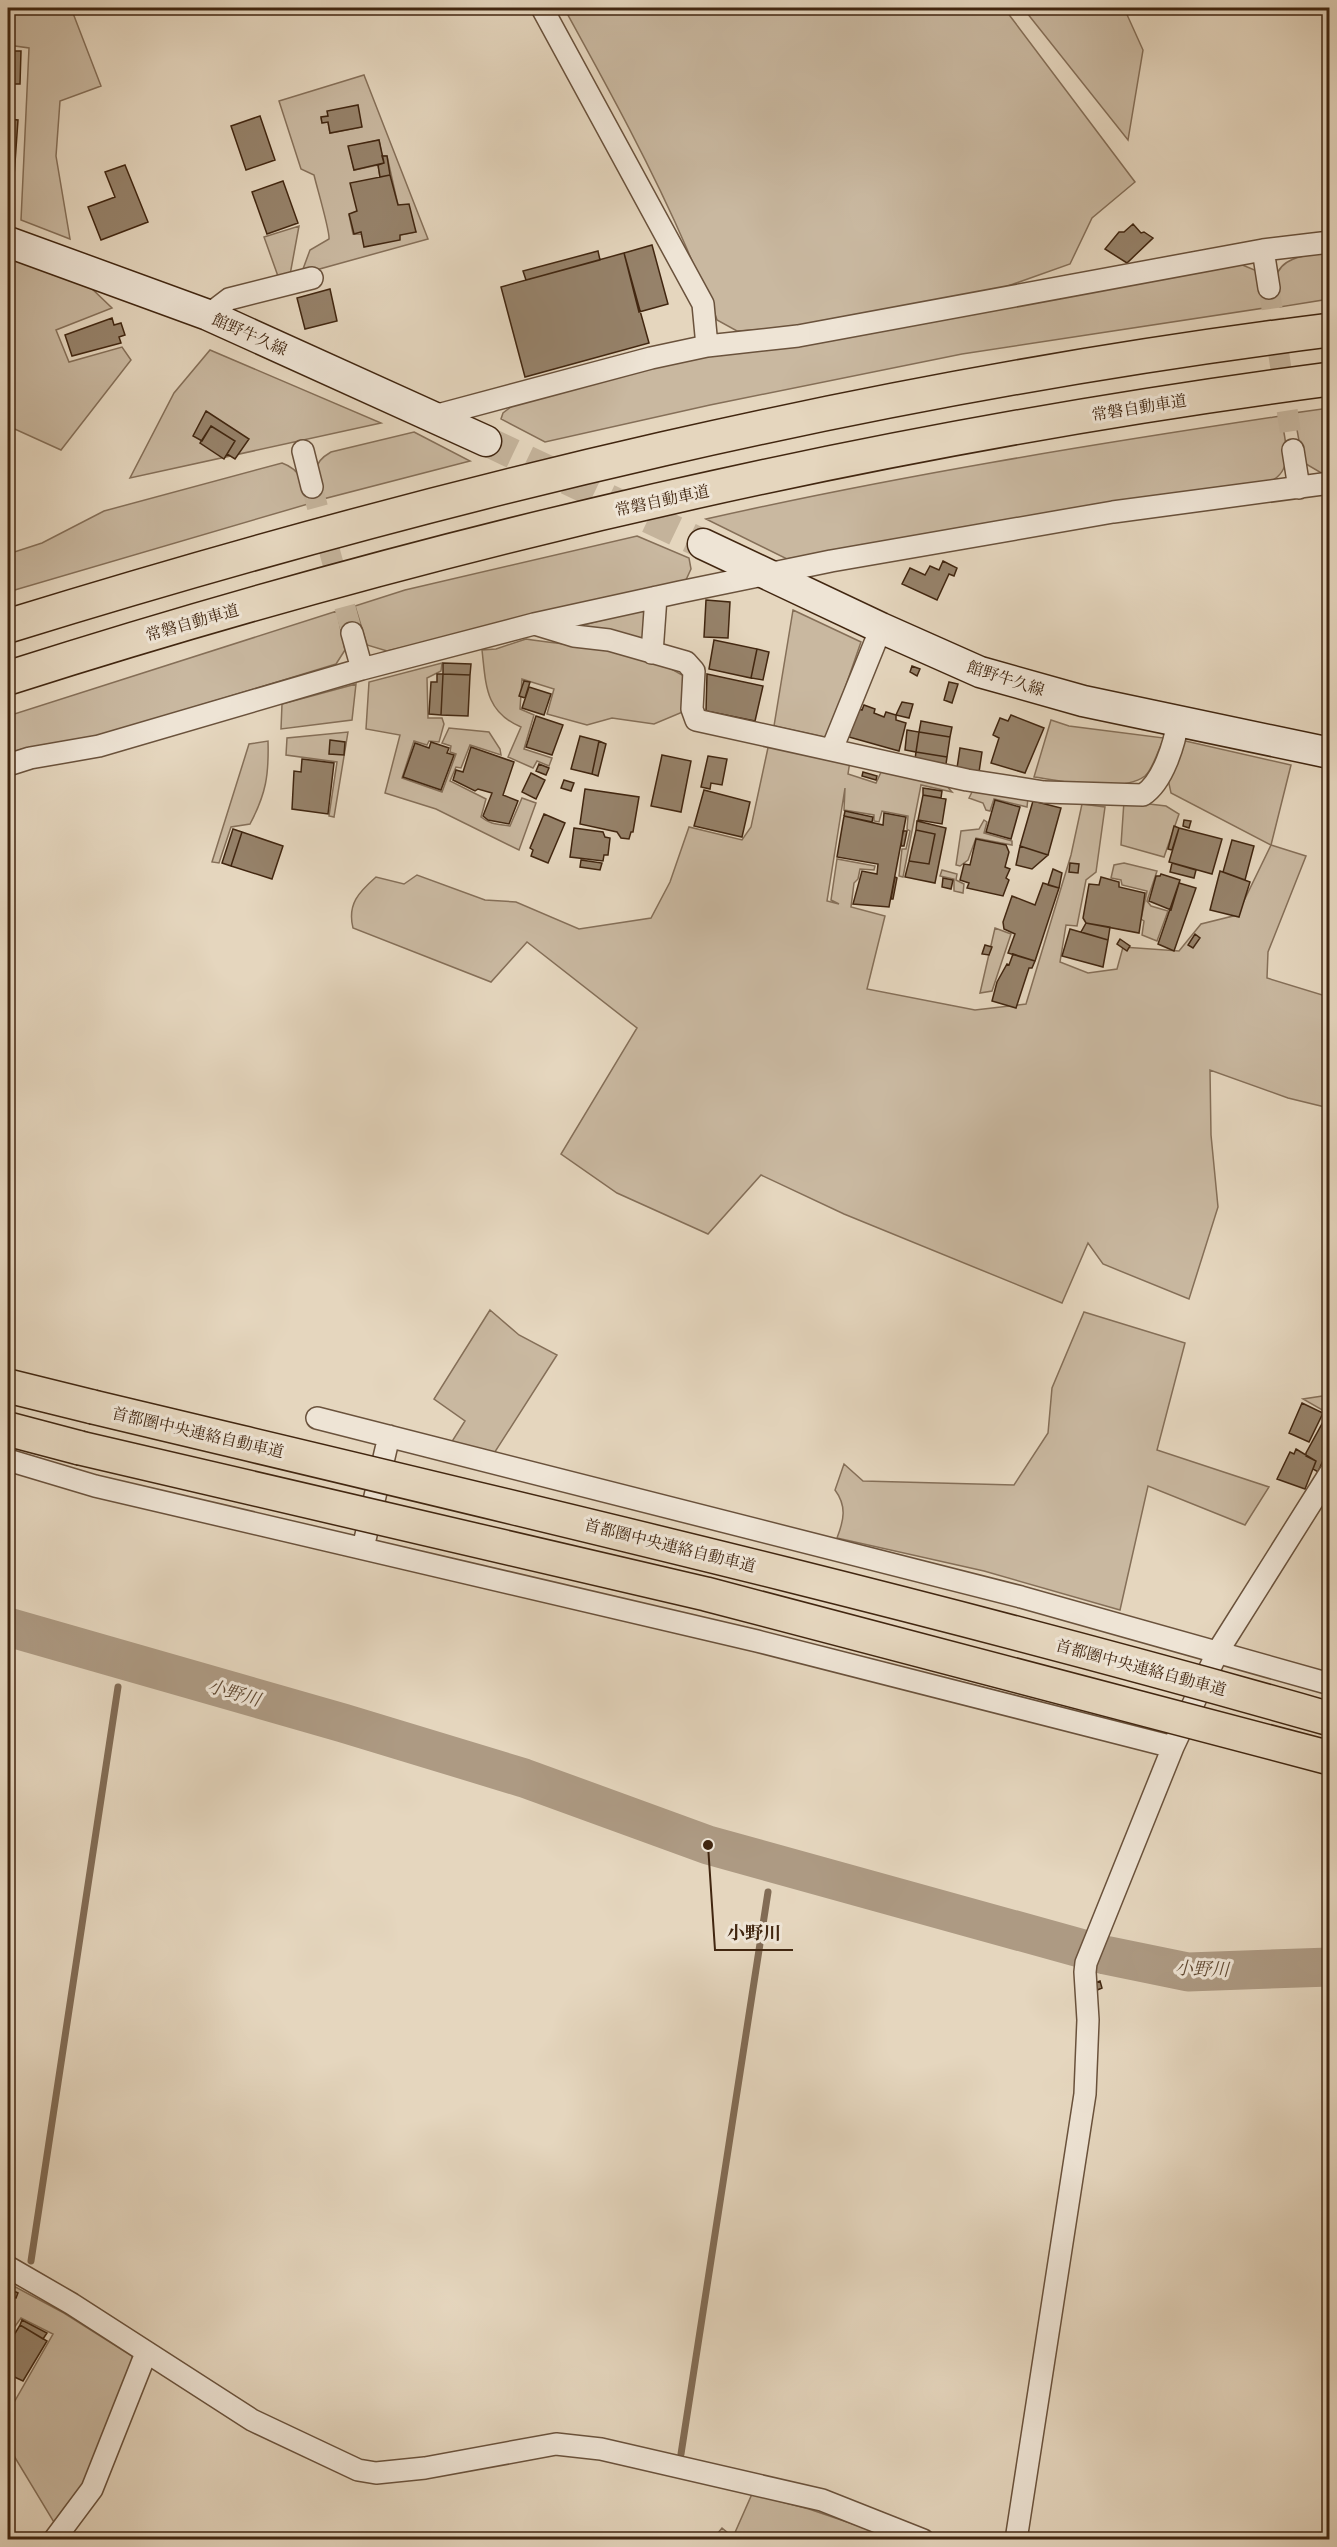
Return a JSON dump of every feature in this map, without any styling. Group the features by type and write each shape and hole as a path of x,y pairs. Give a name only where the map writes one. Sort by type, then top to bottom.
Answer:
{"highway":[{"path":"8,626 268,549 467,496 651,453 817,416 1049,371 1329,330"},
{"name":"常磐自動車道","path":"8,678 269,599 471,545 650,502 1065,418 1329,379"},
{"name":"首都圏中央連絡自動車道","path":"8,1386 716,1555 1005,1630 1329,1719"},
{"path":"8,1429 706,1594 1329,1758"}],"main road":[{"name":"館野牛久線","path":"8,242 208,315 486,441"},
{"name":"館野牛久線","path":"703,544 880,628 991,675 1083,701 1329,753"}],"street":[{"path":"542,8 703,303 707,346"},
{"path":"434,416 651,358 707,346 798,336 1263,250 1329,242"},
{"path":"1263,250 1269,288"},
{"path":"208,315 229,300 312,278"},
{"path":"1293,450 1299,488"},
{"path":"303,451 312,486"},
{"path":"8,765 30,758 99,746 362,669 534,624 656,597 831,561 1113,512 1329,483"},
{"path":"652,652 656,597"},
{"path":"534,624 686,662 694,671 692,709 696,720 968,780 1044,792 1143,795 1153,788 1176,735 1178,720"},
{"path":"832,749 880,628"},
{"path":"352,633 362,669"},
{"path":"317,1418 1009,1594 1329,1684"},
{"path":"363,1548 389,1436"},
{"path":"8,1460 95,1486 757,1641 1173,1747"},
{"path":"1016,2540 1085,2094 1088,2020 1084,1972 1086,1963 1173,1747 1218,1651 1329,1473"},
{"path":"8,2267 72,2304 252,2421 358,2470 376,2473 425,2468 556,2444 601,2449 822,2500 923,2540"},
{"path":"57,2538 92,2489 146,2353"}],"shaded area":[{"path":"8,8 71,8 101,86 60,101 56,156 70,239 21,220 29,48 8,45"},
{"path":"564,8 1004,8 1135,182 1092,218 1070,264 1005,287 795,327 737,331 717,320 707,293 643,156"},
{"path":"1023,8 1124,8 1143,50 1128,140"},
{"path":"364,75 428,239 305,273 303,269 310,250 329,239 329,234 314,175 301,169 279,101","holes":["328,116 362,127 330,133 328,122 322,123 321,118","379,140 382,156 387,156 398,205 416,232 400,235 353,234 349,215 357,211 380,177 378,165 354,170 349,147"]},
{"path":"299,226 290,275 279,279 264,237"},
{"path":"1329,252 1329,299 1280,307 1276,278 1279,270 1290,260"},
{"path":"15,257 89,286 112,308 56,330 69,362 122,347 131,360 61,450 8,426 8,268"},
{"path":"1240,264 1257,271 1263,287 1264,308 962,354 710,405 545,442 501,419 503,413 516,403 679,360"},
{"path":"210,350 381,423 130,478 174,393"},
{"path":"1329,408 1329,473 1323,474 1306,464 1301,452 1294,413"},
{"path":"1281,416 1286,443 1286,461 1279,476 1271,481 1113,502 787,559 706,519 993,462"},
{"path":"414,432 470,461 323,499 315,473 316,467 324,457 331,452"},
{"path":"282,463 298,474 308,504 8,592 8,554 42,543 104,511"},
{"path":"637,536 689,558 691,569 685,582 387,651 367,645 355,606 405,590"},
{"path":"642,610 647,617 646,637 639,640 575,627"},
{"path":"793,610 861,642 829,734 824,737 774,726"},
{"path":"337,611 345,650 336,664 99,736 22,749 8,754 8,716"},
{"path":"526,639 627,654 666,667 684,676 685,711 654,724 612,718 587,725 547,714 554,689 522,679 520,709 534,715 524,749 552,758 549,766 537,761 533,768 508,757 521,727 500,714 494,705 487,686 482,650 496,649"},
{"path":"442,663 441,671 427,678 428,718 442,718 444,724 439,742 429,741 427,745 414,741 402,778 442,792 456,754 450,752 451,746 442,743 449,728 489,732 500,749 501,755 470,745 461,768 456,767 450,781 486,799 481,817 495,824 510,826 522,798 536,803 519,850 436,809 385,793 400,735 366,729 369,682"},
{"path":"356,684 352,720 281,729 282,704"},
{"path":"1051,720 1069,726 1164,738 1148,773 1134,781 1091,785 1034,777"},
{"path":"348,732 334,817 329,816 337,762 286,755 287,738"},
{"path":"1181,740 1291,765 1271,845 1171,793 1168,779"},
{"path":"268,741 268,764 260,803 250,824 231,827 219,863 212,862 249,744"},
{"path":"769,743 850,761 848,774 876,783 882,770 945,784 952,792 921,785 903,877 899,876 902,849 906,849 910,831 907,829 908,816 882,811 879,822 874,821 874,815 844,810 845,788 827,901 839,904 831,900 837,859 875,866 874,870 860,869 858,879 854,883 851,907 885,916 867,989 975,1010 1026,1004 1071,855 1082,804 1105,807 1096,872 1086,880 1077,926 1066,925 1060,962 1088,973 1117,969 1123,947 1179,951 1201,924 1237,915 1271,845 1306,856 1268,952 1267,978 1329,997 1329,1031 1324,1064 1329,1067 1329,1108 1288,1098 1210,1070 1211,1135 1218,1207 1189,1299 1103,1264 1088,1243 1062,1303 844,1214 761,1175 708,1234 617,1193 561,1154 637,1028 527,942 491,982 353,928 352,920 353,905 356,899 376,877 404,884 417,875 485,900 516,902 579,929 651,918 670,882 689,827 742,840 751,827"},
{"path":"973,790 1028,798 1027,807 994,799 990,811 986,810 983,803 969,798"},
{"path":"1124,801 1166,806 1179,814 1164,857 1121,845"},
{"path":"984,820 987,822 984,833 1012,841 1012,845 976,838 968,860 960,866 956,865 961,831 979,829"},
{"path":"1124,863 1157,871 1147,901 1151,906 1168,911 1157,941 1142,935 1144,921 1141,919 1147,891 1122,885 1121,880 1111,878 1114,865"},
{"path":"942,870 957,874 956,880 964,884 963,893 954,891 954,879 940,876"},
{"path":"995,928 1011,934 992,991 980,993"},
{"path":"490,1310 519,1335 557,1355 493,1455 451,1443 465,1421 434,1399"},
{"path":"1084,1312 1185,1343 1157,1450 1269,1487 1245,1525 1148,1486 1120,1610 984,1571 837,1538 843,1507 835,1490 844,1464 863,1481 1014,1485 1048,1433 1052,1388"},
{"path":"1330,1395 1329,1422 1323,1419 1326,1412 1303,1399"},
{"path":"8,2283 64,2313 132,2356 133,2364 84,2483 55,2524 8,2446 8,2413 53,2334 21,2318 11,2332 8,2330"},
{"path":"752,2494 809,2509 897,2539 712,2540 722,2528 733,2537"}],"building":[{"path":"8,51 21,51 20,84 8,84"},
{"path":"358,105 362,127 330,133 328,122 322,123 321,117 328,116 327,111"},
{"path":"260,116 275,160 246,170 231,126"},
{"path":"8,119 18,120 13,191 8,190"},
{"path":"379,140 384,163 354,170 348,146"},
{"path":"382,156 387,156 390,175 380,177 378,165 384,163"},
{"path":"125,165 148,222 101,240 88,207 115,197 105,172"},
{"path":"390,175 398,205 409,204 416,232 400,235 400,240 364,247 361,232 354,234 349,214 357,211 350,183"},
{"path":"283,181 298,223 267,234 252,192"},
{"path":"1133,224 1141,233 1144,232 1153,238 1127,263 1105,249 1119,232 1124,232"},
{"path":"652,245 668,304 639,312 624,253"},
{"path":"598,251 600,260 526,280 523,271"},
{"path":"624,253 649,343 525,377 501,287"},
{"path":"330,289 337,321 305,329 297,298"},
{"path":"112,318 114,325 121,323 125,335 119,337 121,343 72,356 65,335"},
{"path":"206,411 249,439 235,459 227,454 235,441 211,426 202,441 193,436"},
{"path":"211,426 235,441 224,459 200,443"},
{"path":"943,561 957,568 954,576 949,574 937,600 902,584 910,568 925,575 930,566 939,570"},
{"path":"706,600 730,602 728,638 704,637"},
{"path":"714,640 757,649 751,678 709,669"},
{"path":"757,649 769,652 763,680 751,678"},
{"path":"443,663 471,664 470,675 443,674"},
{"path":"912,666 920,669 917,676 910,672"},
{"path":"437,674 443,674 441,715 429,714 431,682 437,682"},
{"path":"443,674 470,675 468,716 441,715"},
{"path":"707,674 763,686 755,721 706,711"},
{"path":"524,681 530,682 525,698 519,696"},
{"path":"949,682 958,684 952,703 944,700"},
{"path":"529,687 551,694 544,715 522,708"},
{"path":"902,702 913,704 909,718 896,715"},
{"path":"864,705 875,709 874,713 884,717 886,712 896,715 896,720 906,723 899,751 849,737 858,709 862,710"},
{"path":"1011,715 1044,728 1025,773 991,763 999,738 993,735 1000,718 1008,721"},
{"path":"536,716 563,725 552,755 526,747"},
{"path":"921,721 952,727 950,737 919,732"},
{"path":"907,730 919,732 916,752 905,750"},
{"path":"919,732 950,737 947,757 916,752"},
{"path":"580,736 599,741 592,774 571,769"},
{"path":"330,740 345,742 344,755 329,754"},
{"path":"599,741 606,744 598,776 592,774"},
{"path":"431,742 449,748 447,753 454,755 441,790 403,777 415,743 429,748"},
{"path":"471,747 514,762 503,795 518,801 509,824 488,820 483,816 492,793 478,789 475,791 453,780 456,770 463,772"},
{"path":"960,748 982,752 979,772 957,768"},
{"path":"916,752 947,757 946,764 915,759"},
{"path":"662,755 691,761 681,812 651,806"},
{"path":"708,756 727,759 722,785 711,783 710,789 701,787"},
{"path":"302,759 334,763 328,814 292,809 294,771 301,772"},
{"path":"539,764 549,768 546,775 536,771"},
{"path":"863,772 877,776 876,780 862,776"},
{"path":"531,773 545,780 536,799 522,792"},
{"path":"564,780 574,783 571,791 561,788"},
{"path":"923,788 942,791 941,798 923,795"},
{"path":"585,789 639,797 633,832 629,839 621,838 617,832 580,824"},
{"path":"704,790 750,802 742,837 694,826"},
{"path":"923,795 946,799 942,824 918,820"},
{"path":"995,800 1020,807 1011,839 986,832"},
{"path":"1033,801 1061,808 1048,855 1020,846"},
{"path":"845,811 873,817 872,822 844,816"},
{"path":"884,813 906,817 889,907 853,904 862,871 877,874 878,864 837,857 844,816 883,825"},
{"path":"544,814 565,823 548,863 531,856 533,850 530,848"},
{"path":"1184,820 1191,821 1189,828 1183,826"},
{"path":"917,821 946,828 935,883 905,877 909,861 929,864 935,834 916,830"},
{"path":"1174,826 1179,828 1172,850 1168,849"},
{"path":"574,828 603,832 605,837 610,838 608,855 604,855 603,861 570,857"},
{"path":"1179,828 1222,839 1212,874 1169,862"},
{"path":"233,829 242,832 231,866 222,863"},
{"path":"916,830 935,834 929,864 909,861"},
{"path":"903,831 907,831 904,846 901,846"},
{"path":"242,832 283,846 272,879 231,866"},
{"path":"976,839 1006,845 1009,852 1005,867 1010,869 1003,896 967,888 969,883 960,880 964,864 970,865"},
{"path":"1232,840 1254,846 1245,880 1223,872"},
{"path":"1020,846 1048,855 1032,869 1016,865"},
{"path":"581,860 602,863 600,870 580,867"},
{"path":"1070,863 1079,864 1078,873 1069,872"},
{"path":"1172,863 1196,870 1194,878 1170,872"},
{"path":"1053,869 1062,873 1059,888 1048,885"},
{"path":"1220,871 1250,882 1239,917 1210,910"},
{"path":"1161,874 1180,880 1171,910 1149,901 1156,876"},
{"path":"895,877 897,878 893,899 891,899"},
{"path":"1101,877 1119,882 1119,887 1145,893 1139,933 1086,923 1083,918 1089,884 1099,885"},
{"path":"943,878 953,880 951,889 942,887"},
{"path":"1043,883 1059,888 1035,961 1008,953 1015,934 1004,929 1003,922 1012,896 1035,905"},
{"path":"1179,883 1196,888 1174,951 1158,944"},
{"path":"1086,923 1110,927 1108,940 1081,932"},
{"path":"1070,929 1108,940 1103,967 1062,956"},
{"path":"1195,934 1200,938 1193,948 1188,945"},
{"path":"1120,939 1130,946 1127,951 1117,944"},
{"path":"985,945 992,947 989,955 982,954"},
{"path":"1013,954 1035,961 1032,968 1029,968 1016,1008 992,1001 997,982 1007,964 1009,965"},
{"path":"1302,1403 1323,1413 1309,1442 1289,1433"},
{"path":"1323,1422 1330,1425 1330,1444 1318,1472 1313,1469 1316,1461 1306,1456 1306,1453"},
{"path":"1296,1449 1316,1461 1305,1489 1277,1479 1290,1452 1294,1454"},
{"path":"1100,1981 1102,1988 1095,1991 1092,1984"},
{"path":"9,2289 18,2293 16,2298 8,2294"},
{"path":"22,2320 47,2333 43,2339 20,2325"},
{"path":"20,2325 47,2341 23,2381 8,2374 8,2345"}],"waterway":[{"name":"小野川","path":"8,1627 343,1723 524,1778 708,1845 1105,1955 1188,1972 1330,1967"},
{"path":"31,2261 118,1687"},
{"path":"681,2454 768,1892"}],"tunnel":[{"path":"1269,288 1293,450"},
{"path":"486,441 703,544"},
{"path":"312,487 352,633"}],"place":[{"name":"小野川","path":"708,1845"}]}
